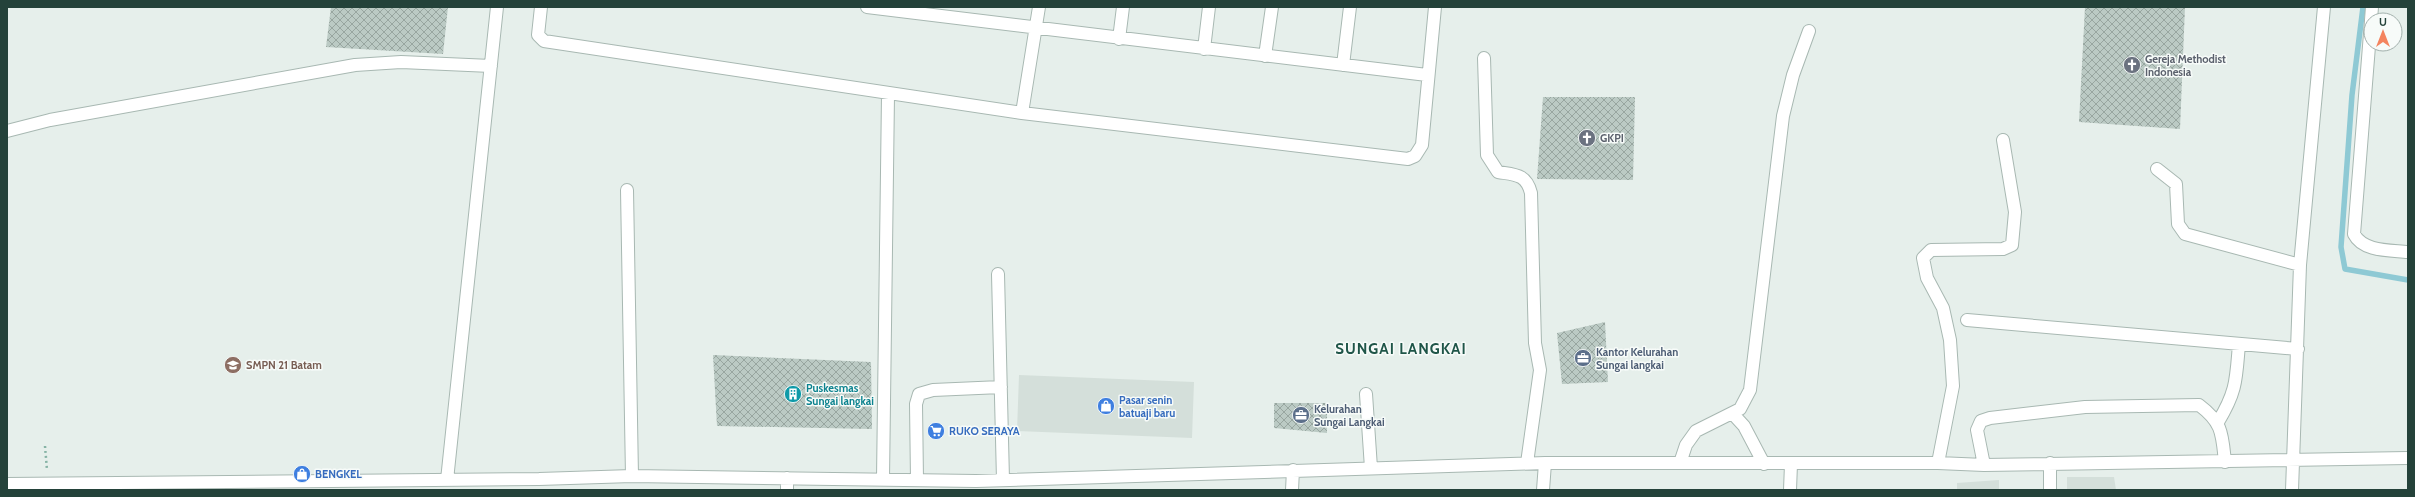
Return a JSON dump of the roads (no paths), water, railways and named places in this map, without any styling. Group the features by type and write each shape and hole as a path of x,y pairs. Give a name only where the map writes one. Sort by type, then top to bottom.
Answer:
{"street":[{"path":"447,480 497,7"},
{"path":"541,7 538,35 544,41 888,95 1022,113 1408,159 1415,156 1422,145 1427,75 1435,7"},
{"path":"870,7 953,13 1036,29 1427,75"},
{"path":"1022,113 1039,7"},
{"path":"1119,39 1123,7"},
{"path":"1204,49 1209,7"},
{"path":"1265,56 1272,7"},
{"path":"1343,65 1350,7"},
{"path":"2292,490 2300,265 2324,7"},
{"path":"1680,463 1686,445 1696,431 1733,414 1740,409 1750,390 1783,116 1793,74 1809,31"},
{"path":"2369,52 2354,234 2356,239 2366,245 2408,252"},
{"path":"1484,58 1487,155 1498,172 1521,176 1528,183 1531,193 1535,343 1540,370 1527,463"},
{"path":"7,131 50,120 355,65 401,62 491,66"},
{"path":"883,479 888,95"},
{"path":"1938,463 1953,386 1950,347 1943,308 1928,278 1923,258 1931,250 2002,249 2012,245 2015,212 2003,140"},
{"path":"2157,169 2176,184 2178,224 2184,234 2300,265"},
{"path":"627,190 632,476"},
{"path":"998,274 1003,480"},
{"path":"1967,320 2298,349"},
{"path":"2218,422 2235,389 2239,344"},
{"path":"917,480 916,404 919,394 933,390 1001,387"},
{"path":"1366,394 1371,468"},
{"path":"1984,465 1977,430 1981,422 1990,418 2085,407 2199,405 2218,422 2222,432 2225,462"},
{"path":"1733,414 1744,426 1764,464"},
{"path":"7,484 48,486 287,486 447,480 538,485 632,476 883,479 976,485 1003,480 1527,463 1938,463 1984,465 2408,458"},
{"path":"1543,490 1545,463"},
{"path":"2050,463 2050,490"},
{"path":"1790,490 1791,464"},
{"path":"1292,470 1292,490"},
{"path":"787,478 787,490"}],"waterway":[{"path":"2363,7 2352,95 2341,247 2345,269 2408,280"}],"place":[{"name":"Gereja Methodist Indonesia","path":"2132,65"},
{"name":"GKPI","path":"1587,138"},
{"name":"Kantor Kelurahan Sungai langkai","path":"1583,358"},
{"name":"SMPN 21 Batam","path":"233,365"},
{"name":"Puskesmas Sungai langkai","path":"793,394"},
{"name":"Pasar senin batuaji baru","path":"1106,406"},
{"name":"Kelurahan Sungai Langkai","path":"1301,415"},
{"name":"RUKO SERAYA","path":"936,431"},
{"name":"BENGKEL","path":"302,474"}],"district":[{"name":"SUNGAI LANGKAI","path":"1401,349"}]}
